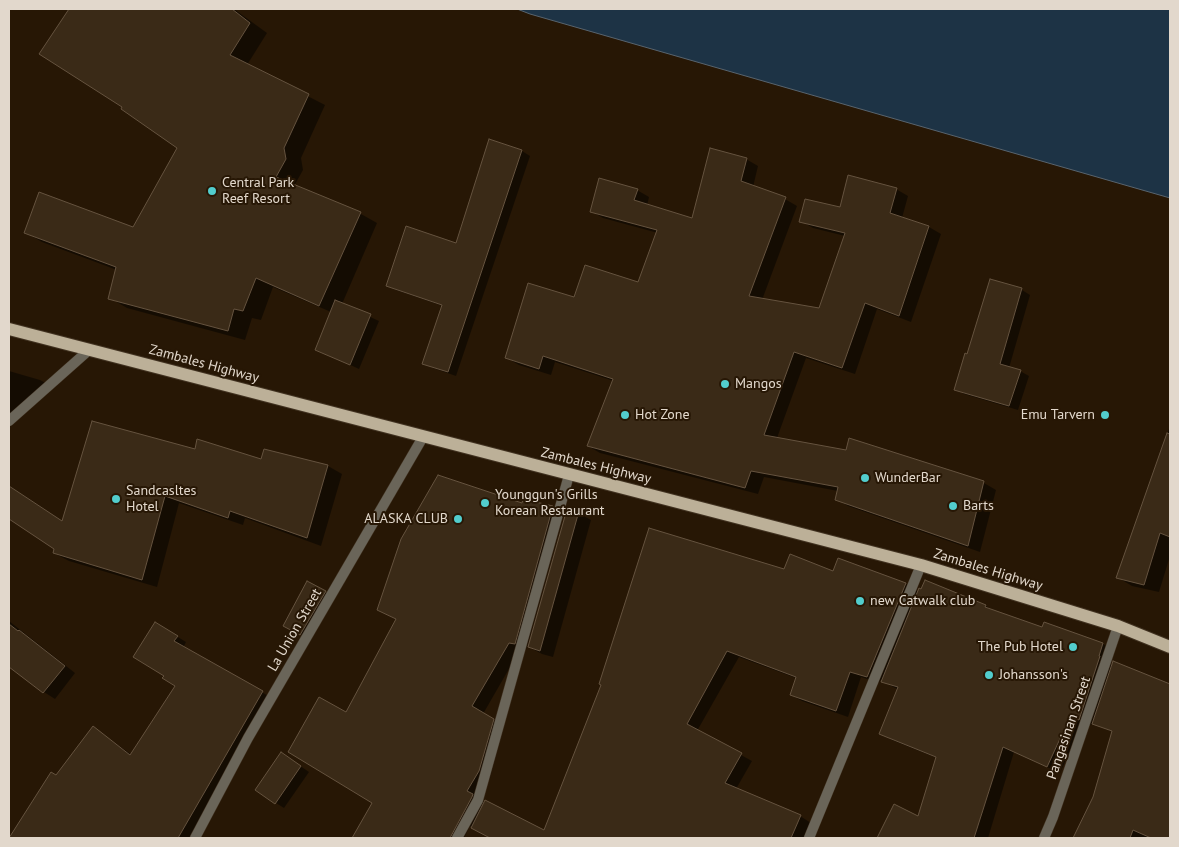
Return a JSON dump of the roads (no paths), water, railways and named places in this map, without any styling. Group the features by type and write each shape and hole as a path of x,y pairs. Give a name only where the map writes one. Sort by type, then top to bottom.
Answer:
{"main road":[{"name":"Zambales Highway","path":"9,329 921,565 1118,626 1170,647"}],"street":[{"path":"9,421 89,350"},
{"name":"La Union Street","path":"195,838 248,738 423,437"},
{"path":"457,838 478,800 569,475"},
{"path":"809,838 921,565"},
{"name":"Pangasinan Street","path":"1044,838 1053,817 1118,626"}],"water":[{"path":"517,9 1170,9 1170,198 530,14"}],"place":[{"name":"Central Park Reef Resort","path":"212,191"},
{"name":"Mangos","path":"725,384"},
{"name":"Hot Zone","path":"625,415"},
{"name":"Emu Tarvern","path":"1105,415"},
{"name":"WunderBar","path":"865,478"},
{"name":"Sandcasltes Hotel","path":"116,499"},
{"name":"Younggun's Grills Korean Restaurant","path":"485,503"},
{"name":"Barts","path":"953,506"},
{"name":"ALASKA CLUB","path":"458,519"},
{"name":"new Catwalk club","path":"860,601"},
{"name":"The Pub Hotel","path":"1073,647"},
{"name":"Johansson's","path":"989,675"}]}
